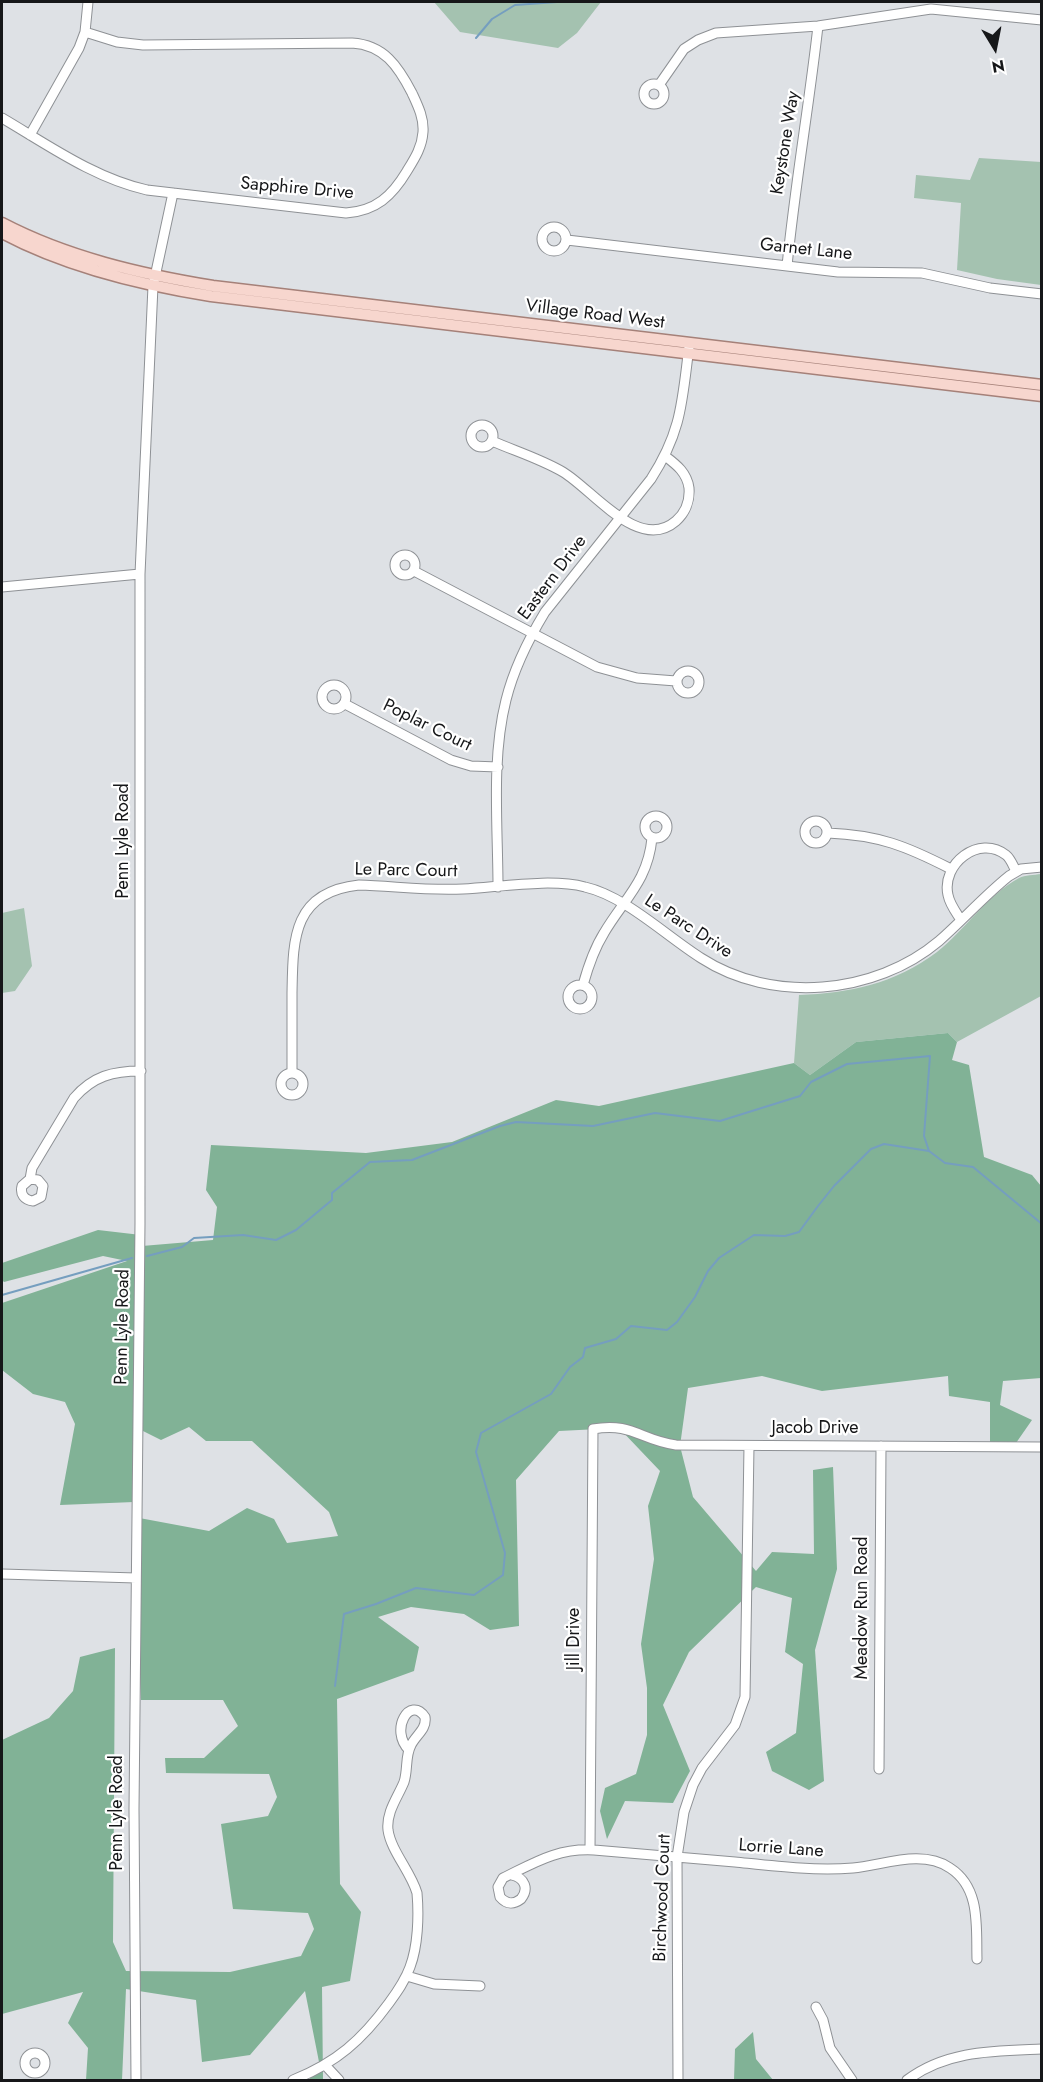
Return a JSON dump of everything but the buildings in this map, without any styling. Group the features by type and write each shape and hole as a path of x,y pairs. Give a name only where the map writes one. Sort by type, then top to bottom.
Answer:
{"main road":[{"path":"2,223 59,248 154,281"},
{"path":"2,233 49,255 154,281"},
{"name":"Village Road West","path":"154,281 213,286 876,376 1041,396"},
{"name":"Village Road West","path":"688,349 1041,385"},
{"path":"876,376 901,385 1041,402"}],"street":[{"path":"30,135 79,48 85,32 88,2"},
{"path":"659,85 672,63 684,50 707,36 818,26 931,9 1041,20"},
{"name":"Keystone Way","path":"787,266 793,203 810,97 818,26"},
{"name":"Sapphire Drive","path":"2,118 95,172 112,180 147,190 346,213 367,210 386,200 394,192 417,155 423,134 421,114 401,70 386,55 368,45 352,43 143,45 117,42 85,32"},
{"path":"2,587 140,574 154,281 173,193"},
{"name":"Garnet Lane","path":"567,240 852,273 877,271 922,273 990,288 1041,294"},
{"name":"Eastern Drive","path":"498,887 498,767 501,724 513,677 532,633 554,600 651,479 665,456 676,431 683,404 688,349"},
{"path":"492,441 562,471 637,528 654,530 670,525 682,514 688,499 688,482 679,467 665,456"},
{"path":"414,571 581,660 637,678 676,681"},
{"name":"Penn Lyle Road","path":"136,2080 134,1857 141,1071 140,574"},
{"name":"Poplar Court","path":"345,704 451,760 471,766 498,767"},
{"path":"828,832 855,834 894,842 951,869"},
{"path":"583,985 594,950 639,882 646,866 652,838"},
{"path":"961,920 949,902 947,884 951,869 963,856 984,849 993,850 1007,856 1016,872"},
{"name":"Le Parc Drive","path":"498,887 573,884 597,890 624,905 713,965 750,980 804,988 858,982 892,970 924,952 1004,879 1016,872 1041,867"},
{"name":"Le Parc Court","path":"292,1073 294,940 302,918 316,901 335,890 358,885 439,889 498,887"},
{"path":"30,1179 32,1168 82,1089 90,1082 110,1073 141,1071"},
{"name":"Jacob Drive","path":"593,1429 622,1427 653,1440 676,1445 1041,1447"},
{"name":"Jill Drive","path":"590,1850 593,1429"},
{"name":"Birchwood Court","path":"678,2080 677,1857 684,1812 693,1785 702,1768 735,1725 745,1697 749,1446"},
{"name":"Meadow Run Road","path":"879,1769 881,1446"},
{"path":"2,1574 136,1578"},
{"path":"293,2080 342,2054 371,2028 407,1976 414,1952 417,1893 390,1839 388,1822 404,1782 409,1750 426,1721 419,1711 409,1712 404,1717 400,1729 402,1742 409,1750"},
{"name":"Lorrie Lane","path":"512,1875 543,1858 560,1853 590,1850 826,1869 852,1868 918,1858 940,1862 950,1867 965,1882 974,1899 976,1909 977,1959"},
{"path":"407,1976 434,1984 480,1986"},
{"path":"816,2007 823,2020 830,2048 852,2080"},
{"path":"907,2080 929,2066 974,2052 1041,2049"},
{"path":"325,2065 339,2080"}],"green space":[{"path":"434,2 601,2 577,33 558,48 460,32"},
{"path":"979,158 1041,162 1041,285 997,279 957,270 961,203 914,198 916,175 970,180"},
{"path":"1041,874 1041,996 957,1042 948,1033 856,1042 810,1075 794,1063 799,995 854,989 904,972 937,952 1007,885 1021,877"},
{"path":"24,908 32,966 15,991 2,993 2,913"},
{"path":"948,1033 957,1042 952,1060 969,1065 984,1157 1032,1175 1041,1186 1041,1378 1003,1381 1000,1405 1032,1420 1016,1443 990,1446 990,1402 949,1396 948,1376 822,1391 762,1376 688,1388 680,1446 693,1497 756,1571 772,1552 814,1554 813,1470 833,1467 837,1569 815,1650 824,1781 809,1790 772,1771 766,1752 796,1733 803,1664 785,1652 792,1598 756,1587 689,1652 663,1705 690,1771 673,1803 625,1801 607,1839 600,1811 605,1788 636,1774 647,1735 647,1688 641,1644 654,1559 648,1506 660,1471 619,1428 559,1431 516,1480 519,1626 490,1630 464,1614 411,1607 378,1617 419,1647 414,1671 337,1699 340,1884 361,1912 350,1981 322,1987 323,2080 310,2080 310,2072 320,2067 305,1991 250,2055 202,2062 196,2000 126,1989 122,2080 86,2080 88,2048 68,2023 83,1992 2,2014 2,1740 49,1718 73,1691 80,1657 115,1648 113,1942 126,1971 230,1972 301,1956 314,1929 308,1913 233,1909 221,1824 268,1816 277,1797 269,1774 166,1773 165,1758 204,1758 238,1726 223,1700 141,1700 134,1517 209,1531 247,1508 274,1519 287,1543 338,1536 329,1512 252,1441 206,1441 189,1427 161,1440 137,1428 134,1502 60,1505 75,1424 65,1402 33,1394 2,1370 2,1303 127,1261 103,1256 4,1282 2,1263 98,1230 141,1235 142,1246 213,1240 217,1207 206,1190 211,1145 366,1153 452,1142 556,1100 599,1106 794,1063 810,1075 856,1042"},
{"path":"753,2032 756,2059 773,2080 734,2080 735,2049"}],"waterway":[{"path":"476,38 492,19 515,5 557,2"},
{"path":"147,1256 182,1247 194,1238 243,1235 276,1240 296,1230 332,1200 332,1193 370,1162 412,1160 500,1126 516,1122 593,1126 655,1113 720,1121 800,1096 811,1082 847,1064 930,1056 924,1136 929,1151"},
{"path":"335,1686 344,1614 416,1588 474,1595 503,1575 505,1553 476,1452 481,1433 551,1394 570,1367 583,1357 585,1348 616,1339 631,1326 667,1330 677,1322 695,1297 708,1271 719,1258 754,1235 785,1236 799,1232 834,1186 871,1149 884,1144 929,1151 945,1163 973,1167 1042,1224"},
{"path":"2,1295 132,1258"}]}
